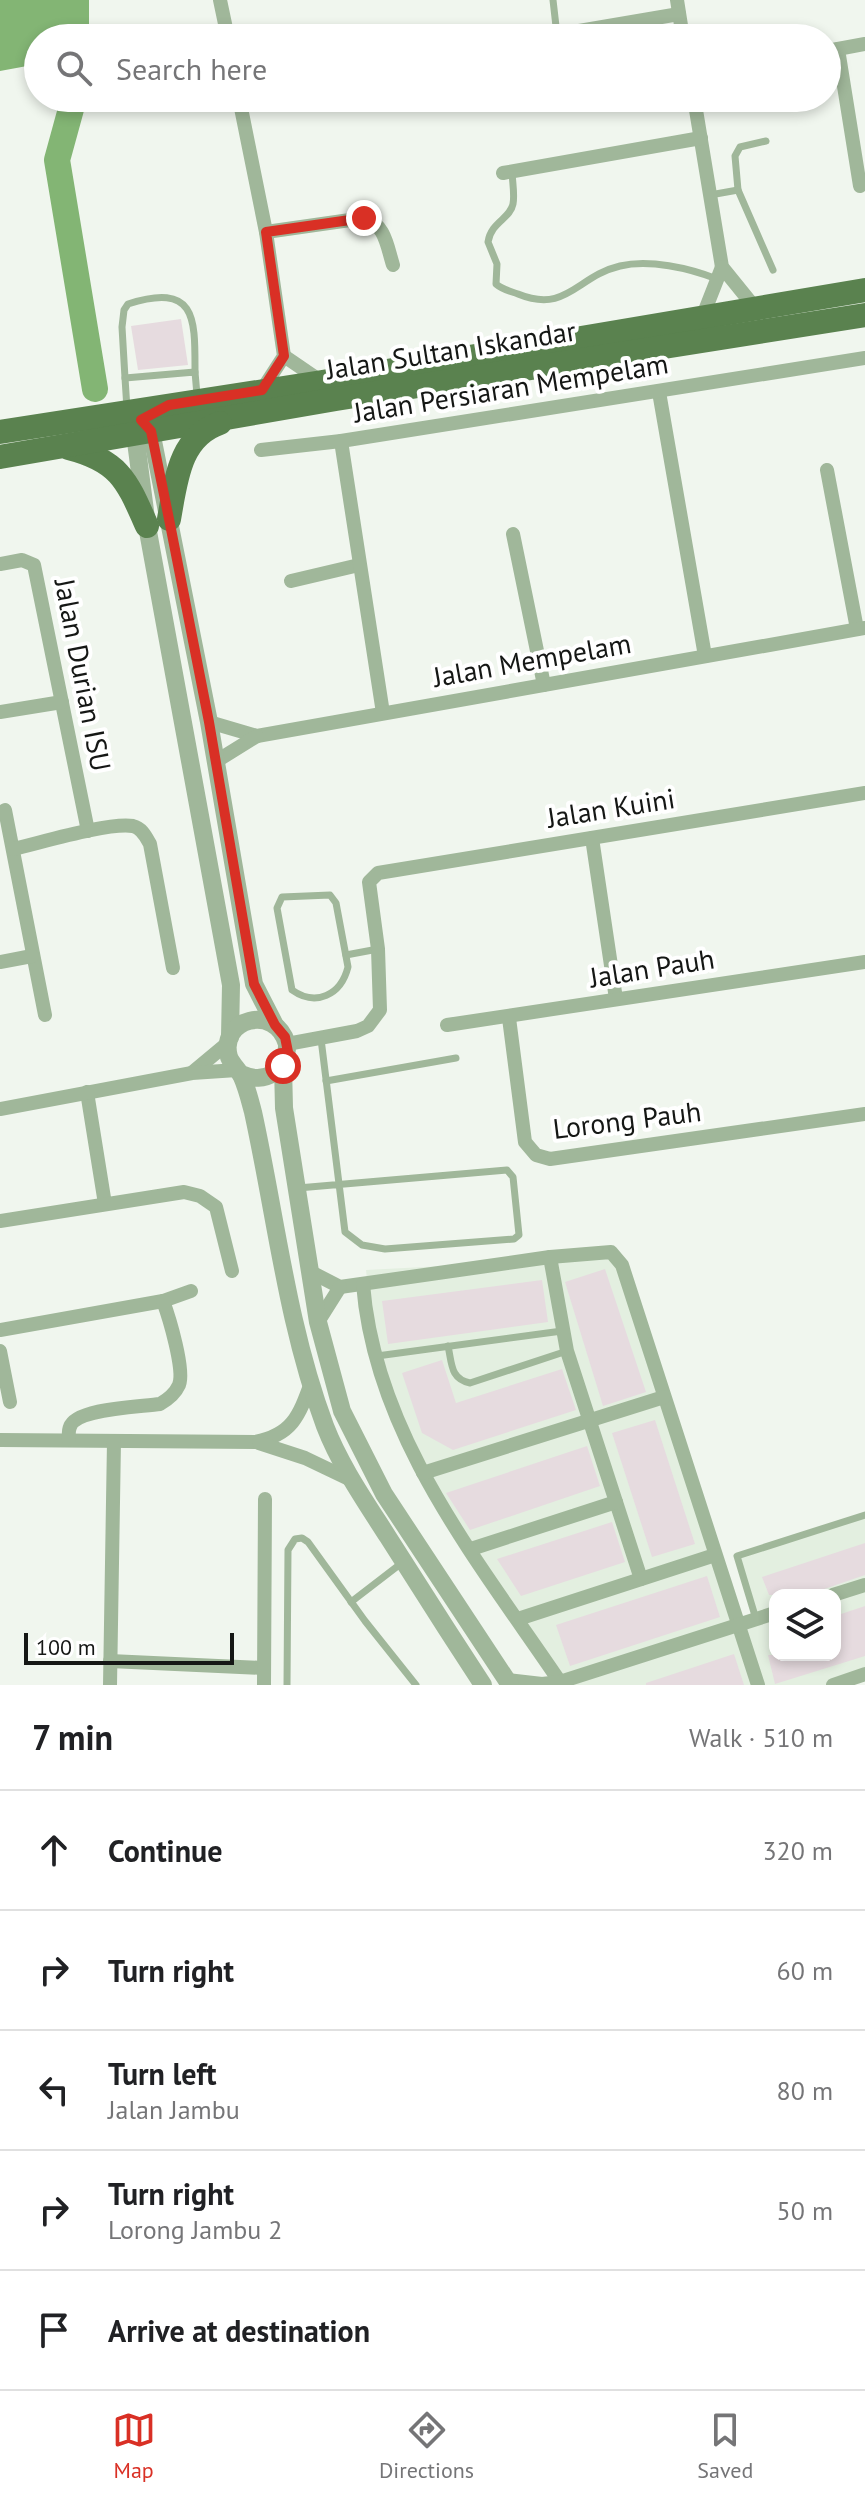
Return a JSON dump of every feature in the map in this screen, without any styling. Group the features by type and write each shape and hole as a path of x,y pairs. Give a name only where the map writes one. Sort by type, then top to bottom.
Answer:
{"main road":[{"path":"0,432 133,422 169,405 865,290"},
{"name":"Jalan Sultan Iskandar","path":"0,457 62,446 133,422 241,415 865,315"},
{"path":"158,522 183,454 206,428 241,415"},
{"path":"62,446 97,455 128,484 158,522"}],"street":[{"path":"220,0 225,24"},
{"path":"605,24 678,7"},
{"path":"841,48 865,44"},
{"path":"841,94 860,186"},
{"path":"242,112 266,232 284,356 262,390"},
{"path":"696,112 719,273 702,318"},
{"path":"507,171 701,138"},
{"path":"266,232 364,218 376,222 383,232 393,265"},
{"path":"719,273 756,309"},
{"path":"284,356 322,382"},
{"name":"Jalan Persiaran Mempelam","path":"383,713 341,441 865,358"},
{"path":"659,392 705,656"},
{"path":"133,422 209,722 254,984 287,1044 283,1066 284,1108 318,1322 342,1411 384,1494 509,1683 560,1684 769,1615"},
{"path":"261,450 341,441"},
{"path":"827,470 861,628"},
{"path":"158,522 231,985 228,1053 239,1072 252,1109 289,1307 326,1428 351,1480 483,1685"},
{"path":"513,534 544,685"},
{"name":"Jalan Durian ISU","path":"0,564 22,560 34,565 88,831"},
{"path":"291,581 359,565"},
{"name":"Jalan Mempelam","path":"209,722 257,736 861,628"},
{"path":"0,712 62,702"},
{"path":"215,762 257,736"},
{"name":"Jalan Kuini","path":"378,949 369,882 378,873 865,793"},
{"path":"5,810 45,1015"},
{"path":"13,849 88,831 131,826 145,835 150,844 173,968"},
{"path":"592,838 616,999"},
{"path":"287,1044 321,1039 368,1026 380,1010 378,949"},
{"path":"0,962 32,956"},
{"name":"Jalan Pauh","path":"447,1025 865,962"},
{"name":"Lorong Pauh","path":"509,1018 525,1142 536,1155 550,1159 865,1114"},
{"path":"192,1073 229,1040 235,1030 250,1020 259,1019 275,1025"},
{"path":"0,1109 192,1073 239,1072 250,1078 268,1077 283,1066"},
{"path":"87,1092 105,1204"},
{"path":"0,1221 184,1192 200,1196 216,1207 232,1271"},
{"path":"309,1271 340,1287 550,1257 611,1252 618,1257 758,1685"},
{"path":"550,1257 567,1351 641,1579"},
{"path":"363,1284 375,1356 394,1413 423,1473 560,1684"},
{"path":"318,1322 340,1287"},
{"path":"0,1330 163,1301 191,1291"},
{"path":"69,1440 70,1427 76,1418 88,1413 160,1404 170,1398 180,1384 180,1372 163,1301"},
{"path":"0,1351 10,1402"},
{"path":"0,1440 255,1442 272,1439 286,1431 303,1404 311,1383"},
{"path":"423,1473 664,1397"},
{"path":"110,1685 114,1441"},
{"path":"255,1442 305,1458 351,1480"},
{"path":"264,1685 265,1499"},
{"path":"471,1549 616,1502"},
{"path":"518,1619 715,1555"},
{"path":"841,1592 865,1585"},
{"path":"110,1661 264,1668"},
{"path":"833,1685 865,1674"}],"lane":[{"path":"553,0 556,24"},
{"path":"766,141 740,147 735,156 738,190 773,270"},
{"path":"507,171 513,204 510,211 493,226 488,242 497,264 496,284 501,289 532,300 560,299 592,276 622,265 675,266 719,273"},
{"path":"710,195 738,190"},
{"path":"133,422 125,378 123,317 128,304 141,300 174,299 189,309 195,327 198,401"},
{"path":"125,378 195,372"},
{"path":"330,895 335,899 346,955 346,973 334,991 318,999 304,998 292,990 277,908 282,897 330,895"},
{"path":"346,955 378,949"},
{"path":"296,1188 339,1185 507,1170 513,1177 519,1235 514,1239 385,1249 362,1245 345,1232 339,1185 326,1081 321,1039"},
{"path":"326,1081 456,1058"},
{"path":"375,1356 562,1331"},
{"path":"448,1346 454,1375 470,1383 567,1351"},
{"path":"756,1619 737,1556 865,1515"},
{"path":"287,1685 288,1550 295,1539 302,1538 416,1685"},
{"path":"351,1602 404,1562"}],"shaded area":[{"path":"0,0 89,0 89,24 24,24 24,67 0,71"},
{"path":"618,1257 738,1625 756,1620 737,1556 865,1515 865,1674 832,1685 563,1685 425,1479 375,1356 366,1270"}],"building":[{"path":"181,319 188,365 138,370 131,326"},
{"path":"605,1269 646,1392 603,1406 565,1282"},
{"path":"542,1280 548,1322 388,1344 382,1301"},
{"path":"442,1360 456,1403 562,1369 576,1410 453,1450 422,1433 402,1373"},
{"path":"655,1420 695,1544 652,1557 612,1433"},
{"path":"587,1446 600,1486 470,1530 446,1493"},
{"path":"612,1522 625,1562 521,1596 497,1559"},
{"path":"865,1543 865,1575 824,1589 769,1589 769,1595 762,1577"},
{"path":"707,1576 720,1617 570,1666 556,1625"},
{"path":"865,1606 865,1656 775,1684 769,1661 841,1661 841,1614"},
{"path":"734,1654 744,1685 646,1685 646,1683"}],"waterway":[{"path":"70,112 57,160 95,389"}],"route":[{"path":"283,1066 288,1052 285,1037 275,1025 254,984 209,722 169,519 151,431 147,423 141,420 169,405 262,390 284,356 266,232 364,218"}]}
